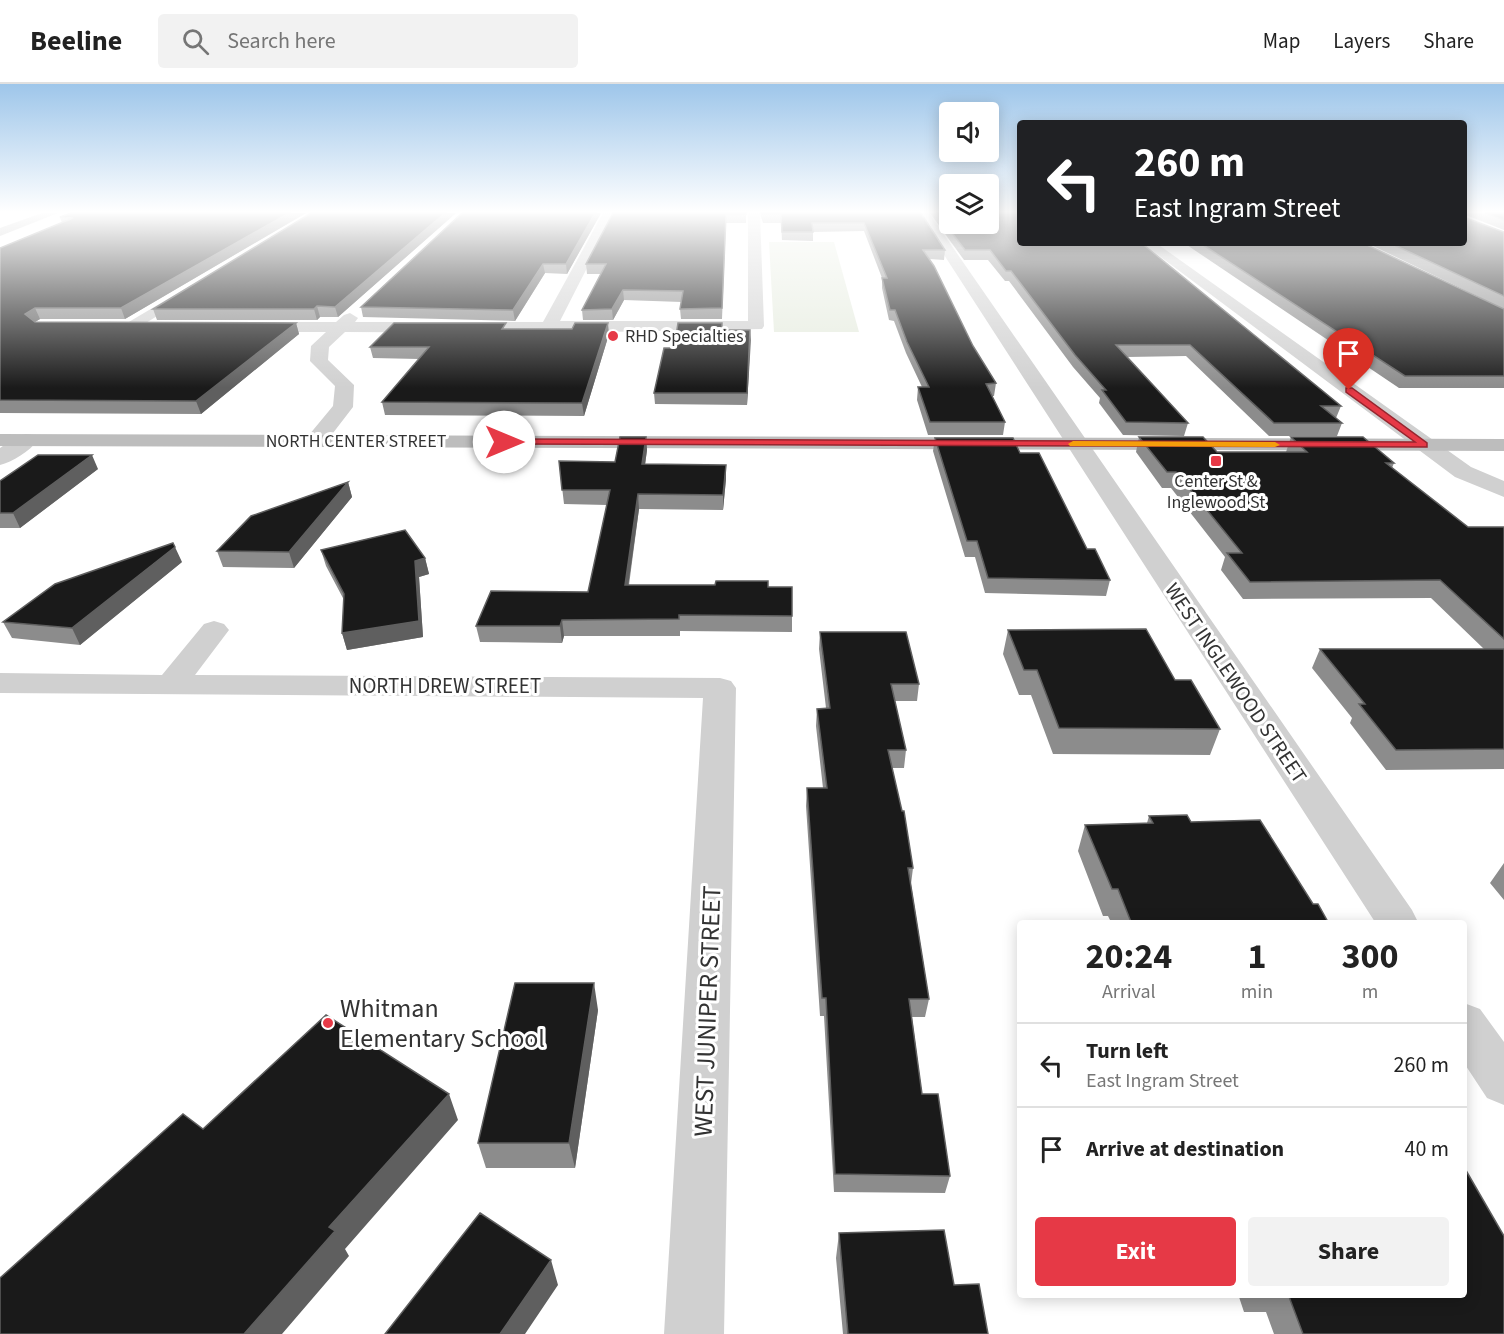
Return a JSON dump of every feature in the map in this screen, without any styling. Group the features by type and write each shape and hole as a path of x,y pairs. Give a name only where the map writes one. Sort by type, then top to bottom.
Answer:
{"street":[{"path":"548,328 578,271"},
{"path":"235,327 756,326 755,271"},
{"name":"WEST INGLEWOOD STREET","path":"961,271 1396,920"},
{"path":"1187,271 1463,472 1504,490"},
{"path":"165,326 125,326 209,278"},
{"path":"315,441 343,407 345,385 319,361 320,346 365,304"},
{"name":"NORTH CENTER STREET","path":"0,440 1504,445"},
{"path":"0,458 27,440"},
{"path":"171,684 214,630"},
{"name":"NORTH DREW STREET","path":"0,683 720,688"},
{"name":"WEST JUNIPER STREET","path":"694,1334 720,688"},
{"path":"1467,1027 1504,1082"}],"shaded area":[{"path":"771,271 842,271 859,332 774,332"}],"building":[{"path":"0,271 186,271 121,308 35,308 25,314 35,322 296,323 196,401 0,400"},
{"path":"215,271 377,271 335,307 153,309"},
{"path":"399,271 538,271 513,310 361,307"},
{"path":"602,271 724,271 722,308 680,309 683,291 623,290 612,309 582,310"},
{"path":"884,271 937,271 973,346 996,383 986,384 1005,422 930,422 918,387 929,387 907,342 895,310 890,310 882,278 887,278"},
{"path":"1011,271 1176,271 1341,406 1321,406 1342,423 1274,423 1190,345 1116,345 1188,423 1126,422 1102,390 1106,390 1075,355"},
{"path":"1244,271 1424,271 1504,309 1504,376 1405,376"},
{"path":"1451,271 1504,271 1504,296"},
{"path":"394,323 506,323 502,329 572,329 575,323 608,323 582,403 382,402 429,347 370,347"},
{"path":"678,323 722,323 722,330 750,330 747,393 654,393 664,348 674,348"},
{"path":"620,437 646,437 642,464 726,465 723,495 638,494 625,585 715,585 716,581 768,581 768,587 792,587 792,616 679,615 679,619 562,620 560,626 476,626 491,591 588,592 610,490 562,490 559,461 615,462"},
{"path":"1139,437 1203,437 1217,452 1307,452 1291,437 1363,437 1394,463 1386,463 1468,527 1504,527 1504,639 1440,580 1250,582 1227,553 1242,553 1176,472 1167,472"},
{"path":"935,438 1013,438 1020,453 1039,453 1087,549 1095,549 1110,580 988,578 977,541 967,541"},
{"path":"38,455 92,455 13,513 0,513 0,481"},
{"path":"348,482 289,552 217,551 251,516"},
{"path":"405,530 425,558 415,561 419,621 342,633 344,594 321,550"},
{"path":"173,543 175,547 72,628 3,622 55,584"},
{"path":"1146,629 1175,680 1191,680 1220,729 1059,728 1037,670 1024,670 1008,630"},
{"path":"820,632 906,632 919,684 891,684 906,750 888,750 902,811 904,811 913,868 908,868 929,999 909,999 922,1094 938,1094 950,1176 835,1174 826,998 822,998 807,788 827,788 817,709 830,708"},
{"path":"1320,649 1504,649 1504,749 1396,750 1359,704 1365,704"},
{"path":"1187,815 1191,822 1260,820 1313,904 1318,904 1327,920 1130,920 1118,889 1112,889 1085,825 1153,823 1149,816"},
{"path":"515,983 594,983 569,1143 478,1143"},
{"path":"326,1015 449,1094 329,1227 335,1231 244,1334 0,1334 0,1278 183,1114 203,1129"},
{"path":"1467,1172 1504,1236 1504,1334 1303,1334 1290,1298 1467,1298"},
{"path":"480,1213 551,1260 500,1334 385,1334"},
{"path":"944,1230 954,1285 979,1284 988,1334 848,1334 839,1233"}],"slow traffic":[{"path":"1073,444 1275,445"}],"place":[{"name":"RHD Specialties","path":"613,336"},
{"name":"Center St & Inglewood St","path":"1216,461"},
{"name":"Whitman Elementary School","path":"328,1023"}],"route":[{"path":"504,442 1424,445 1349,390"}]}
